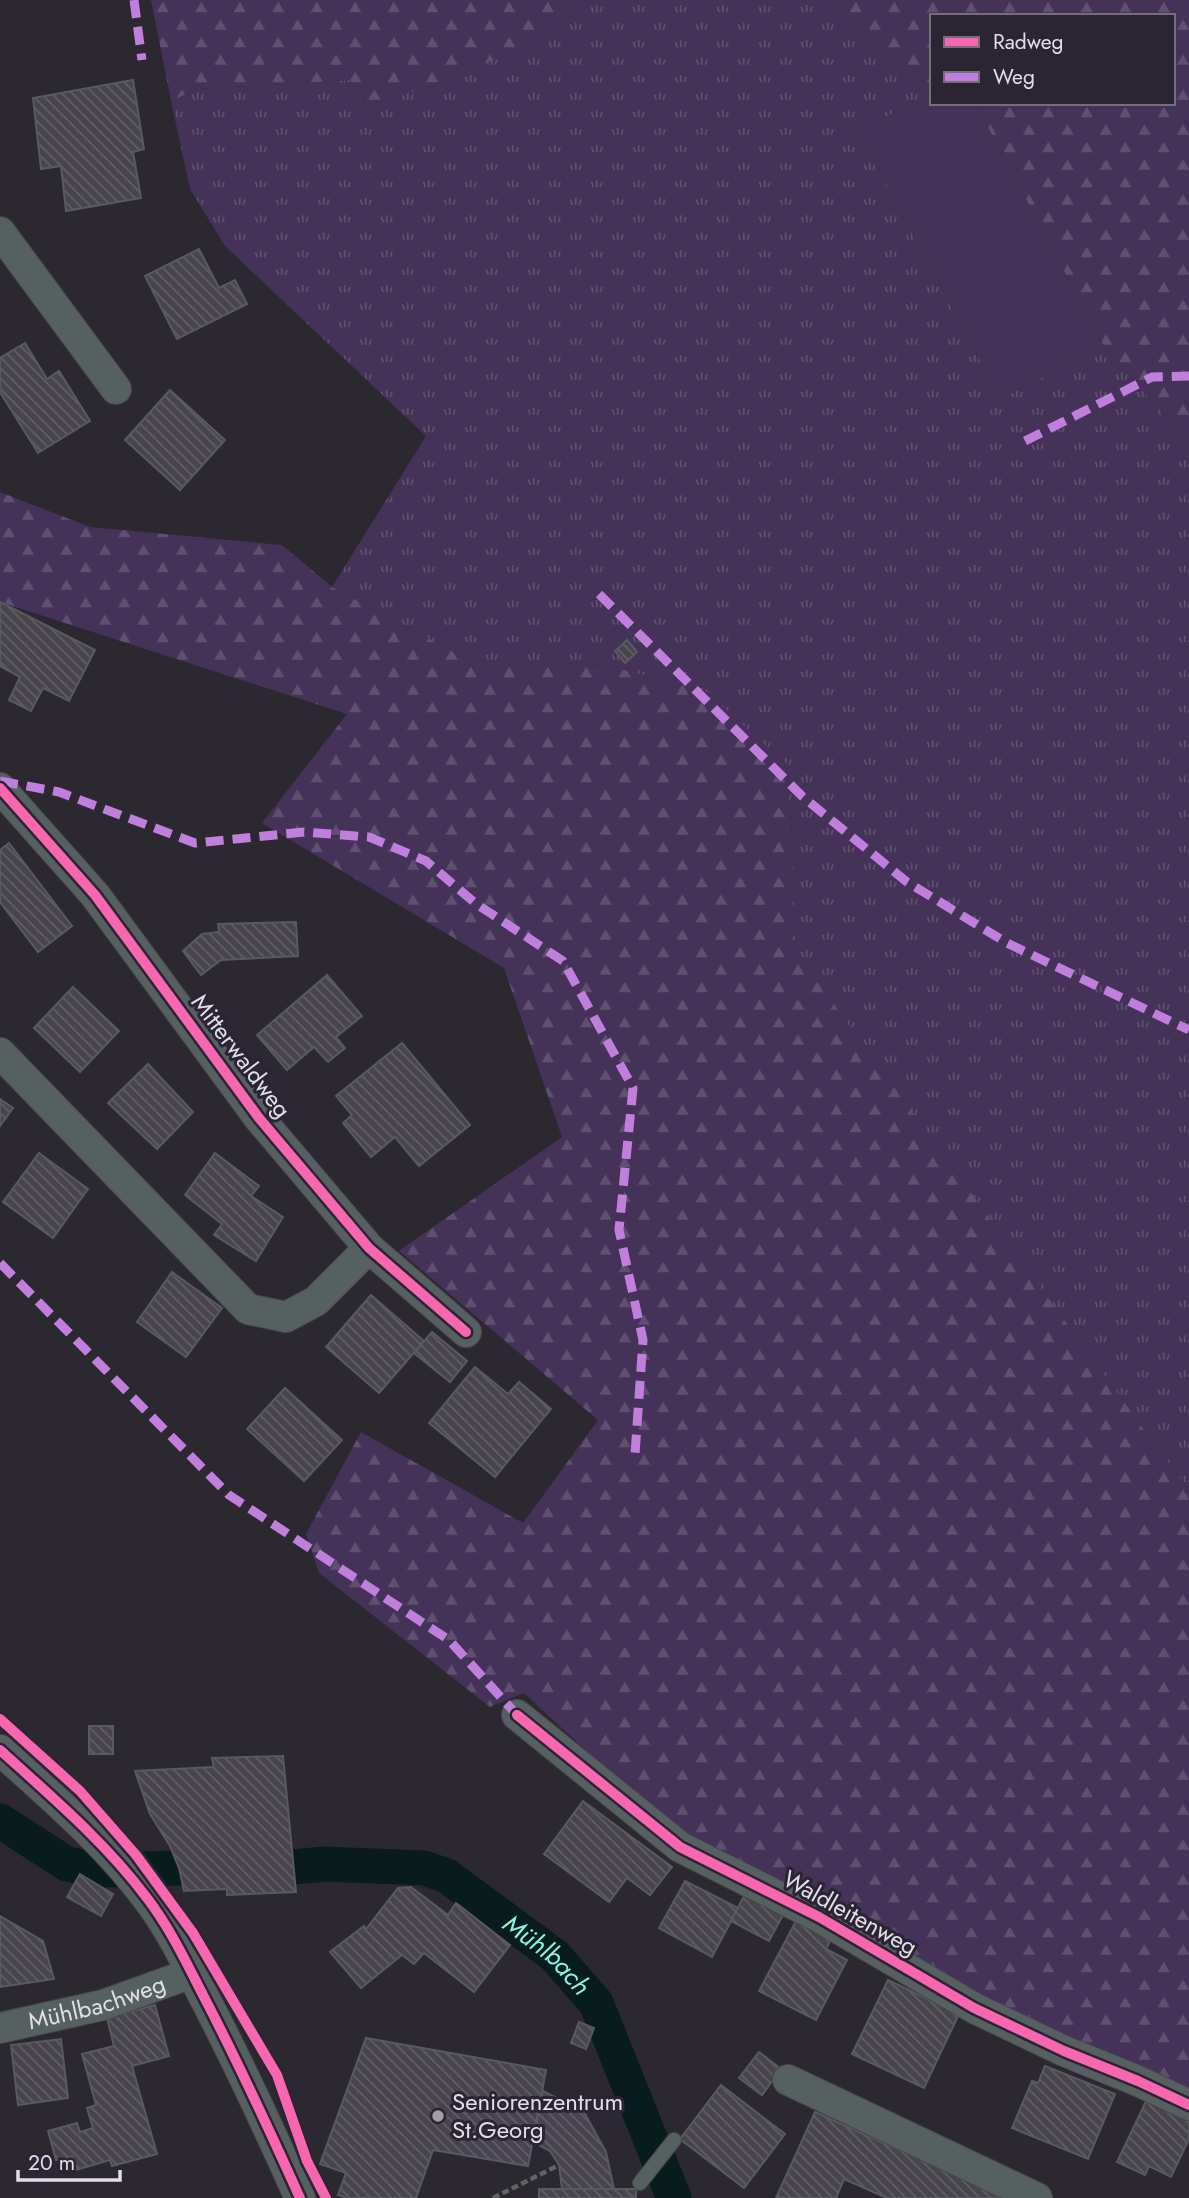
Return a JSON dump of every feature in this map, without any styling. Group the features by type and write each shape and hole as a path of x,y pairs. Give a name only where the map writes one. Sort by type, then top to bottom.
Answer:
{"street":[{"path":"0,232 116,389"},
{"name":"Mitterwaldweg","path":"0,788 95,895 259,1118 369,1248 466,1332"},
{"path":"0,1053 196,1258 248,1308 286,1317 316,1301 369,1248"},
{"name":"Waldleitenweg","path":"517,1714 680,1847 819,1917 974,2008 1064,2051 1189,2105"},
{"path":"0,1750 65,1808 112,1855 148,1899 177,1943 240,2065 300,2198"},
{"name":"Mühlbachweg","path":"0,2028 103,2005 192,1973"},
{"path":"788,2080 1037,2198"}],"lane":[{"path":"640,2183 674,2140"}],"path":[{"path":"494,2198 559,2165"}],"green space":[{"path":"151,0 564,0 575,12 519,50 368,109 350,80 198,89 171,101"},
{"path":"564,0 828,0 930,87 930,95 858,132 1001,399 1103,345 1189,444 1189,1491 794,951 793,845 786,763 605,665 467,659 332,587 426,436 225,246 190,189 171,101 198,89 350,80 368,109 575,12"},
{"path":"828,0 1189,0 1189,444 1103,345 976,105 1175,105 1175,14 930,14 930,87"},
{"path":"930,93 930,105 976,105 1103,345 1001,399 858,132"},
{"path":"0,492 90,527 282,545 332,587 467,659 605,665 707,692 786,764 793,845 795,951 1189,1491 1189,2088 992,2010 683,1840 524,1693 490,1707 319,1573 306,1534 361,1432 523,1523 598,1420 399,1251 562,1137 504,968 262,823 347,714 0,602"}],"building":[{"path":"133,80 144,149 133,152 141,198 66,211 61,166 41,169 33,98"},
{"path":"199,249 219,288 235,280 247,304 177,339 145,276"},
{"path":"25,343 47,379 59,371 90,421 38,453 0,392 0,358"},
{"path":"170,390 225,440 180,490 125,440"},
{"path":"0,602 95,650 69,701 43,688 31,711 9,700 20,677 0,666"},
{"path":"627,640 637,652 625,663 615,651"},
{"path":"9,843 72,926 38,952 0,902 0,850"},
{"path":"296,922 298,956 221,960 201,975 183,951 202,934 219,932 218,924"},
{"path":"327,975 362,1016 336,1037 345,1048 328,1062 314,1047 287,1070 257,1035"},
{"path":"73,987 119,1031 80,1072 34,1028"},
{"path":"402,1043 470,1125 419,1166 395,1137 371,1157 343,1123 352,1115 336,1096"},
{"path":"148,1064 193,1112 157,1149 108,1103"},
{"path":"0,1099 13,1108 0,1126"},
{"path":"39,1153 88,1189 53,1238 3,1202"},
{"path":"215,1153 259,1186 251,1196 283,1217 256,1261 214,1235 222,1224 185,1195"},
{"path":"172,1272 222,1308 186,1357 137,1322"},
{"path":"371,1295 424,1341 379,1393 326,1347"},
{"path":"432,1332 467,1361 450,1382 414,1353"},
{"path":"475,1367 508,1394 519,1382 551,1409 495,1477 429,1423"},
{"path":"285,1388 342,1440 304,1481 247,1429"},
{"path":"89,1726 113,1726 113,1754 89,1754"},
{"path":"283,1756 296,1892 227,1895 227,1889 184,1891 179,1868 170,1846 150,1814 135,1771 214,1767 212,1758"},
{"path":"583,1801 672,1867 650,1895 627,1878 609,1902 544,1854"},
{"path":"80,1874 113,1894 101,1916 67,1897"},
{"path":"685,1881 738,1908 712,1957 659,1928"},
{"path":"411,1887 448,1915 456,1903 510,1945 474,1992 424,1953 414,1964 402,1955 361,1988 330,1952 364,1926 366,1929 398,1888"},
{"path":"745,1894 783,1915 769,1941 731,1921"},
{"path":"0,1916 43,1941 54,1979 0,1987"},
{"path":"797,1919 832,1937 826,1949 847,1960 816,2020 759,1991"},
{"path":"888,1980 959,2014 924,2088 852,2054"},
{"path":"155,2005 169,2056 132,2066 157,2154 112,2166 110,2160 76,2170 72,2156 56,2160 48,2131 77,2123 80,2132 93,2128 87,2108 96,2105 82,2054 114,2046 107,2018"},
{"path":"579,2022 594,2028 586,2049 571,2043"},
{"name":"Seniorenzentrum St.Georg","path":"366,2038 546,2070 528,2166 433,2150 416,2198 347,2198 338,2195 346,2173 320,2164"},
{"path":"61,2039 68,2098 18,2105 11,2045"},
{"path":"759,2052 781,2069 762,2095 739,2078"},
{"path":"1045,2066 1115,2094 1088,2159 1012,2128 1032,2081 1038,2083"},
{"path":"721,2085 785,2134 744,2188 680,2139"},
{"path":"543,2091 584,2112 606,2152 614,2189 562,2189 559,2165 550,2151 533,2142"},
{"path":"1148,2097 1189,2116 1189,2139 1171,2177 1149,2166 1145,2175 1117,2162"},
{"path":"815,2112 1006,2198 887,2198 844,2179 836,2198 776,2198"},
{"name":"Seniorenzentrum St.Georg","path":"539,2189 636,2189 636,2198 539,2198"}],"waterway":[{"name":"Mühlbach","path":"0,1821 67,1864 99,1870 179,1868"},
{"name":"Mühlbach","path":"294,1867 323,1864 424,1868 447,1876 555,1956 596,2003 674,2198"}],"marked path":[{"path":"134,0 142,60"},
{"path":"1025,441 1152,377 1189,376"},
{"path":"599,594 803,797 907,882 1007,943 1189,1030"},
{"path":"0,781 59,792 195,843 304,832 369,837 426,861 475,903 563,961 633,1088 619,1230 643,1340 635,1454"},
{"path":"0,1263 229,1495 449,1640 517,1715"}],"cycle path":[{"path":"0,788 95,895 259,1118 369,1248 466,1332"},
{"path":"517,1715 680,1847 819,1917 974,2008 1064,2051 1189,2105"},
{"path":"0,1719 80,1791 136,1855 193,1933 277,2075 307,2161 326,2198"},
{"path":"0,1750 96,1839 131,1877 155,1909 177,1945 229,2045 300,2198"}],"place":[{"name":"Seniorenzentrum St.Georg","path":"438,2116"}]}
